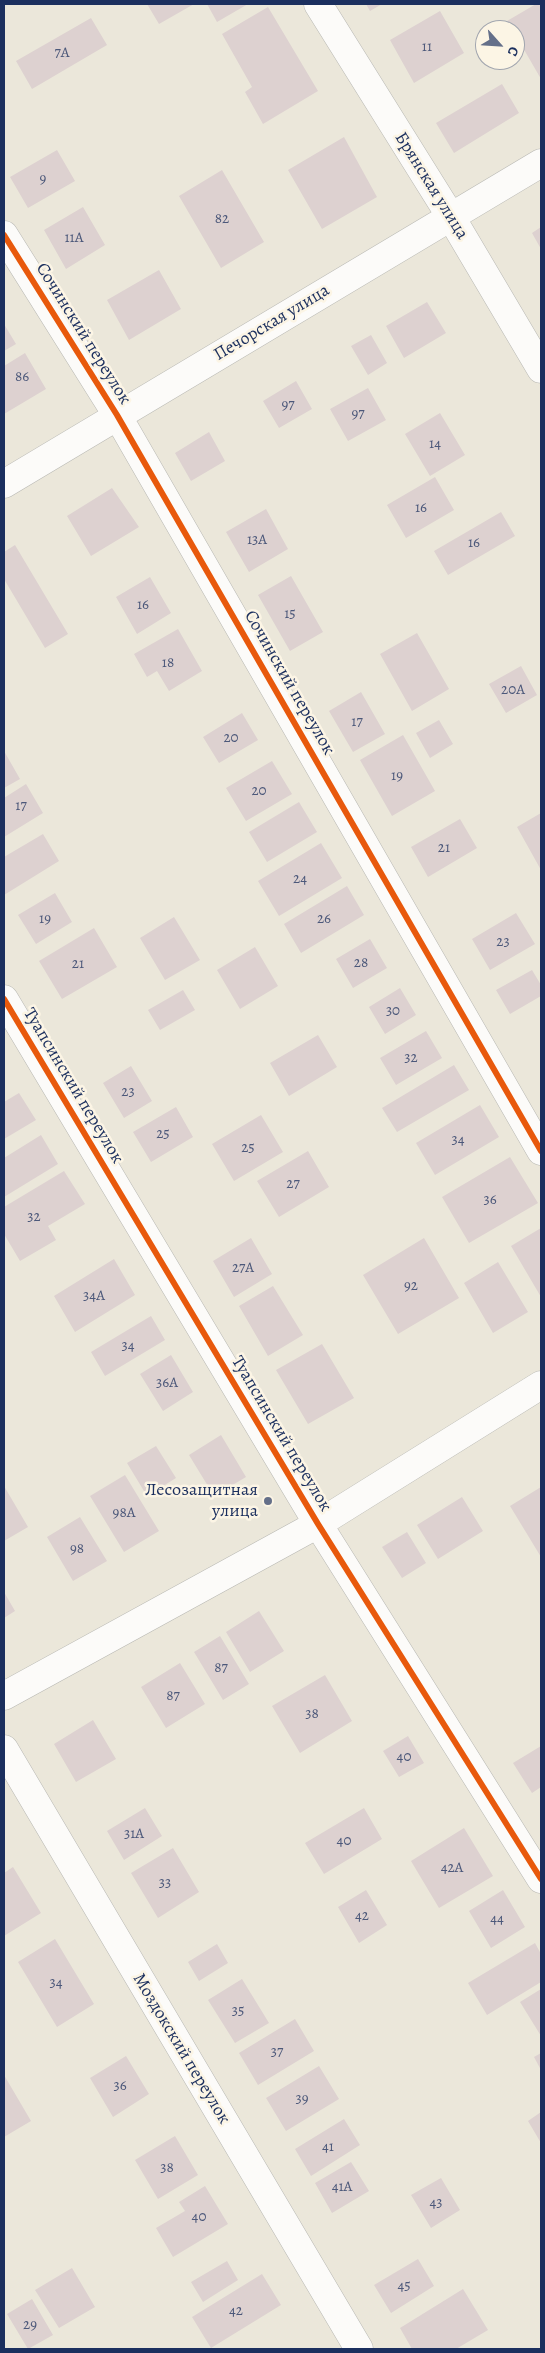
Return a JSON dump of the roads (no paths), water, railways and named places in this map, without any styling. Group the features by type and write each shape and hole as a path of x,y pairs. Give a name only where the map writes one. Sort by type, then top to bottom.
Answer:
{"street":[{"name":"Брянская улица","path":"318,4 451,217 541,369"},
{"name":"Печорская улица","path":"4,484 116,415 541,163"},
{"name":"Сочинский переулок","path":"4,235 116,415 541,1151"},
{"name":"Туапсинский переулок","path":"4,999 318,1524 541,1878"},
{"path":"4,1696 318,1524 541,1384"},
{"name":"Моздокский переулок","path":"4,1749 359,2349"}],"place":[{"name":"Лесозащитная улица","path":"268,1501"}]}
